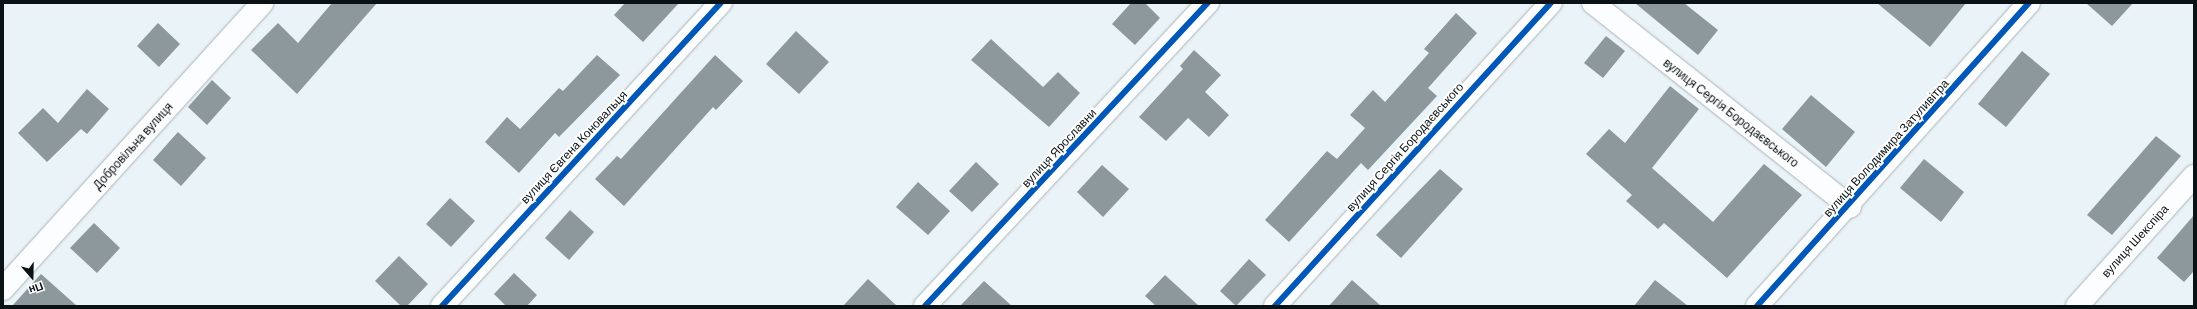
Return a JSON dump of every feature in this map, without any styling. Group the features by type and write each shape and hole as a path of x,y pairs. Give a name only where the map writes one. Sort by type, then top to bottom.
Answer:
{"street":[{"name":"Добровільна вулиця","path":"3,289 262,3"},
{"name":"вулиця Євгена Коновальця","path":"442,306 721,3"},
{"name":"вулиця Ярославни","path":"925,306 1208,3"},
{"name":"вулиця Сергія Бородаєвського","path":"1275,306 1551,3"},
{"name":"вулиця Сергія Бородаєвського","path":"1593,3 1850,207"},
{"name":"вулиця Володимира Затуливітра","path":"1757,306 1850,207 2029,3"},
{"name":"вулиця Шекспіра","path":"2077,306 2194,176"}],"building":[{"path":"332,3 377,3 297,94 251,50 278,23 298,43"},
{"path":"625,3 679,3 643,42 614,15"},
{"path":"1131,3 1145,3 1160,18 1135,45 1112,24"},
{"path":"1635,3 1684,3 1718,30 1698,55"},
{"path":"1877,3 1966,3 1930,47"},
{"path":"2086,3 2133,3 2112,26"},
{"path":"1456,13 1477,33 1428,88 1437,96 1368,170 1361,163 1289,242 1265,220 1327,151 1337,159 1365,128 1350,115 1373,90 1385,102 1429,53 1424,49"},
{"path":"158,23 180,44 159,67 137,46"},
{"path":"796,31 829,62 799,94 766,64"},
{"path":"1606,36 1625,51 1603,78 1584,63"},
{"path":"991,39 1043,87 1058,72 1080,93 1049,127 971,60"},
{"path":"1194,50 1221,75 1205,92 1229,115 1209,137 1188,118 1166,141 1139,117 1183,69 1180,66"},
{"path":"2022,51 2050,74 2006,127 1978,104"},
{"path":"597,55 620,75 559,137 555,133 519,173 485,142 507,117 520,129 559,88 563,91"},
{"path":"715,55 743,81 716,110 713,107 624,206 595,179 617,156 621,159"},
{"path":"212,80 231,98 207,125 188,107"},
{"path":"1670,86 1699,109 1652,168 1713,222 1764,164 1802,195 1727,278 1664,223 1658,229 1626,201 1632,195 1586,154 1609,129 1625,143"},
{"path":"87,89 109,109 87,134 81,129 47,162 18,133 43,108 58,123"},
{"path":"1811,95 1855,132 1826,167 1782,129"},
{"path":"178,132 206,158 181,186 153,160"},
{"path":"2156,136 2181,156 2112,235 2087,215"},
{"path":"1924,159 1964,192 1941,222 1900,188"},
{"path":"976,162 999,184 972,212 949,191"},
{"path":"1102,165 1129,189 1103,217 1077,192"},
{"path":"1440,169 1463,189 1401,258 1376,235"},
{"path":"918,182 950,211 928,235 896,207"},
{"path":"450,198 475,221 451,247 426,224"},
{"path":"570,210 594,232 569,260 545,238"},
{"path":"2194,215 2194,271 2184,282 2157,258"},
{"path":"94,223 120,248 97,273 70,248"},
{"path":"399,256 428,284 407,306 401,306 375,281"},
{"path":"1249,259 1266,275 1236,306 1220,291"},
{"path":"514,273 537,295 527,306 506,306 494,294"},
{"path":"41,274 77,306 12,306"},
{"path":"1165,275 1199,306 1156,306 1145,296"},
{"path":"868,279 897,306 843,306"},
{"path":"1352,280 1381,306 1329,306"},
{"path":"1655,280 1688,306 1634,306"},
{"path":"984,281 1012,306 960,306"}],"cycle path":[{"path":"442,306 721,3"},
{"path":"925,306 1208,3"},
{"path":"1275,306 1551,3"},
{"path":"1757,306 2029,3"}]}
